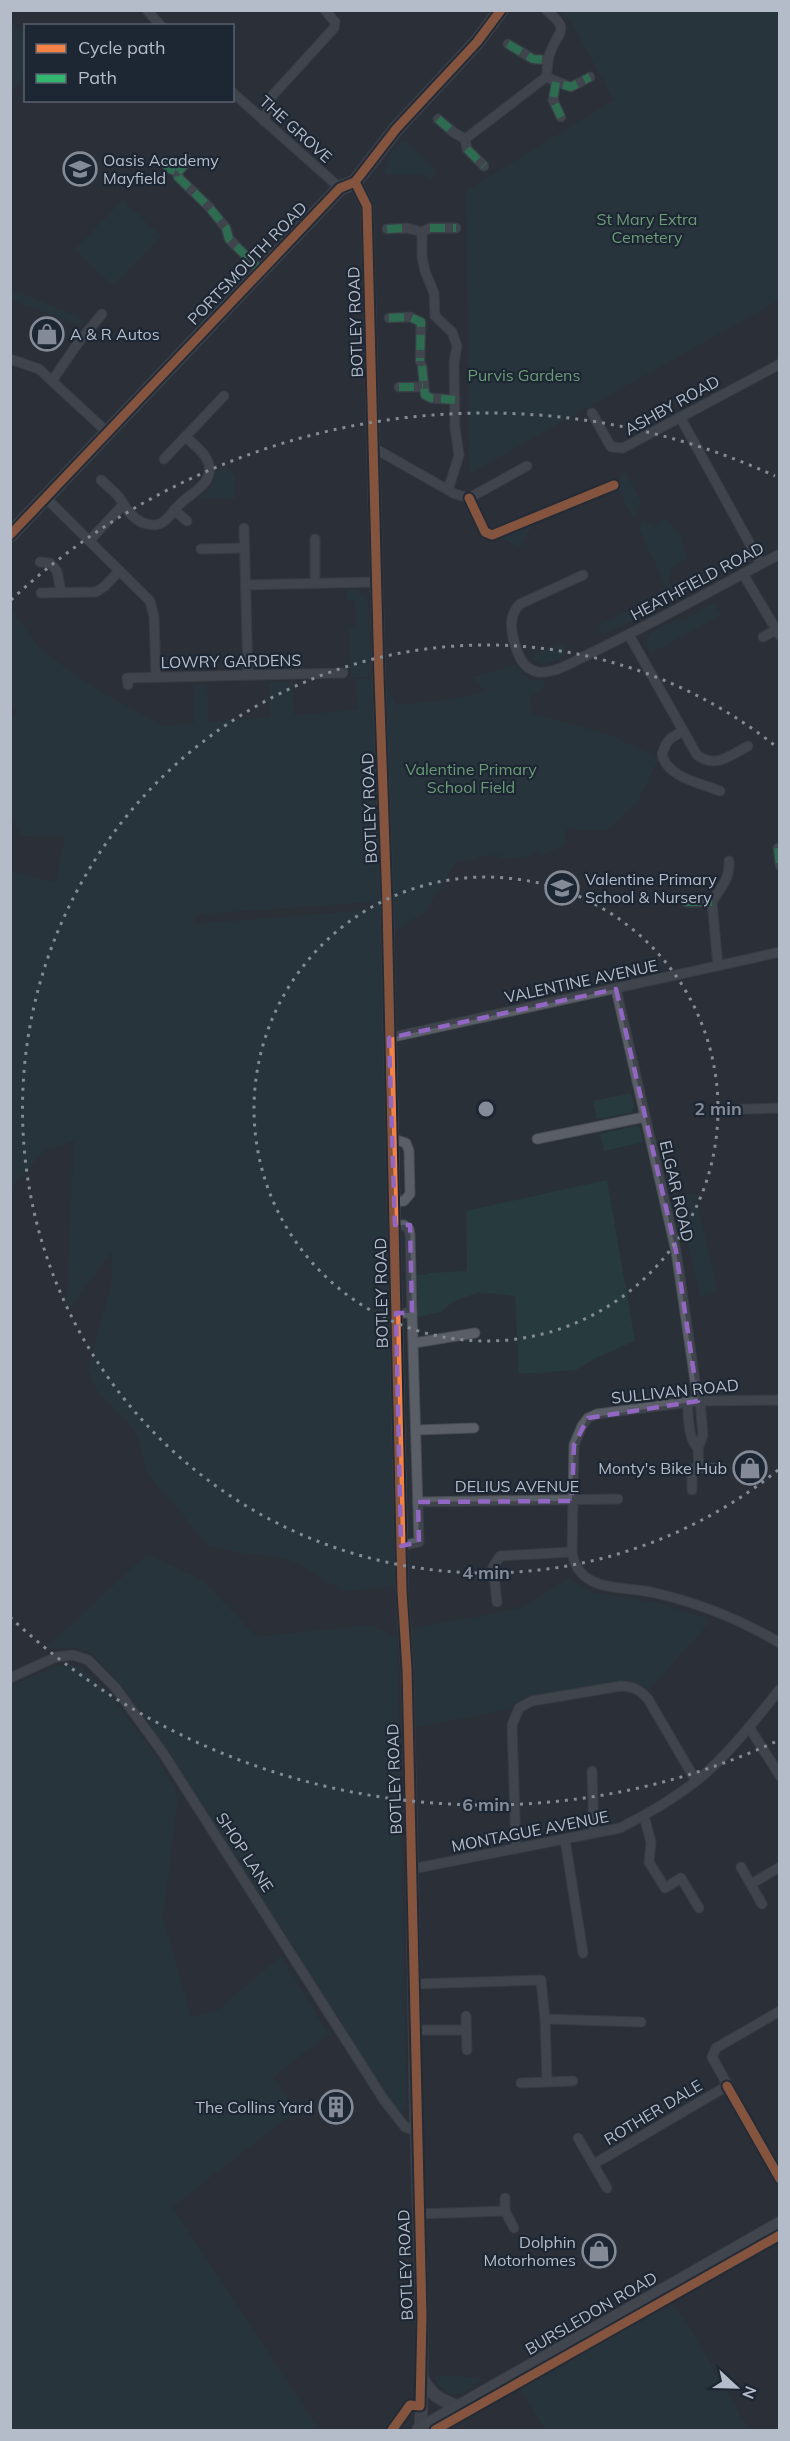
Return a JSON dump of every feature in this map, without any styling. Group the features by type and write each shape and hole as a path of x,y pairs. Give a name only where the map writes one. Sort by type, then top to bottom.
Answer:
{"main road":[{"path":"355,182 396,129 477,42 501,10"},
{"name":"PORTSMOUTH ROAD","path":"10,535 340,188 355,182"},
{"name":"BOTLEY ROAD","path":"355,182 367,206 374,448 393,1139 401,1546 412,1869 422,2376 420,2430"},
{"name":"BURSLEDON ROAD","path":"420,2430 780,2224"},
{"path":"422,2376 432,2395 441,2401 459,2407"}],"street":[{"path":"147,10 159,24"},
{"path":"264,121 272,96 334,28 335,22 325,10"},
{"path":"466,144 546,77 548,60 562,30 557,19 546,10"},
{"path":"508,44 533,59 548,60"},
{"path":"546,77 571,87 590,77"},
{"path":"560,83 553,102 561,117"},
{"name":"THE GROVE","path":"234,94 340,188"},
{"path":"438,119 466,144 484,166"},
{"path":"189,160 178,172 178,177 209,207 226,228 229,239 261,270"},
{"path":"163,162 170,169 178,172"},
{"path":"387,229 456,228"},
{"path":"426,230 422,257 434,293 435,316 452,332 455,339 455,428 459,455 448,490"},
{"path":"52,381 78,343 102,314"},
{"path":"389,318 410,317 421,322 435,316"},
{"path":"421,322 421,364 423,387 427,398 455,400"},
{"path":"10,359 39,369 107,432"},
{"name":"ASHBY ROAD","path":"592,413 606,440 611,447 617,449 630,445 780,364"},
{"path":"399,387 423,387"},
{"path":"164,459 224,396"},
{"path":"680,417 761,564"},
{"path":"101,480 137,520 153,525 169,519 174,510 202,487 208,478 210,466 204,454 186,437"},
{"path":"374,448 448,490 469,498 527,466"},
{"path":"46,498 150,602 154,616 156,677"},
{"path":"89,541 122,506"},
{"path":"174,510 187,521"},
{"path":"244,528 248,675"},
{"path":"315,540 315,583"},
{"path":"201,549 244,548"},
{"name":"HEATHFIELD ROAD","path":"584,575 520,604 515,609 511,623 512,635 518,654 525,666 535,671 549,671 629,634 780,554"},
{"path":"40,562 50,563 57,571 61,592"},
{"path":"41,593 96,592 119,571"},
{"path":"743,574 778,633 763,637"},
{"path":"246,585 376,582"},
{"path":"629,634 698,755 709,762 722,761 748,746"},
{"name":"LOWRY GARDENS","path":"128,685 127,678 343,674"},
{"path":"683,731 666,744 663,754 667,766 678,774 720,791"},
{"path":"778,848 780,865"},
{"path":"718,966 712,902 730,873 729,861"},
{"path":"686,902 712,902"},
{"name":"VALENTINE AVENUE","path":"389,1038 780,952"},
{"name":"ELGAR ROAD","path":"616,989 676,1251 703,1435 698,1448"},
{"path":"717,1110 780,1108"},
{"path":"537,1139 644,1117"},
{"path":"395,1225 404,1225 409,1229 410,1235 419,1542 401,1546"},
{"path":"396,1313 412,1313"},
{"path":"414,1343 475,1333"},
{"name":"SULLIVAN ROAD","path":"780,1400 687,1402 597,1414 588,1418 576,1435 574,1445 572,1501 572,1552 577,1568 590,1581 657,1593 695,1604 725,1615 780,1643"},
{"path":"687,1402 691,1437 698,1448 699,1468"},
{"path":"416,1430 474,1428"},
{"path":"399,1469 416,1467"},
{"path":"692,1491 692,1469 722,1468"},
{"name":"DELIUS AVENUE","path":"418,1502 618,1500"},
{"path":"496,1602 493,1567 500,1556 572,1552"},
{"name":"SHOP LANE","path":"10,1678 56,1657 73,1655 88,1660 115,1687 163,1753 384,2100 405,2127 416,2131"},
{"path":"516,1849 512,1725 519,1708 532,1701 630,1686 640,1691 648,1700 696,1781"},
{"name":"MONTAGUE AVENUE","path":"412,1869 620,1828 644,1816 696,1781 749,1727 780,1689"},
{"path":"749,1727 780,1776"},
{"path":"592,1771 594,1833"},
{"path":"644,1816 651,1842 649,1862 666,1888 681,1878 699,1908"},
{"path":"565,1840 583,1953"},
{"path":"741,1867 762,1905"},
{"path":"751,1884 780,1867"},
{"path":"413,1984 541,1980 547,2081"},
{"path":"780,2011 716,2048 713,2052 714,2062 780,2179"},
{"path":"466,2016 467,2050"},
{"path":"545,2019 641,2022"},
{"path":"414,2030 466,2030"},
{"path":"521,2083 573,2081"},
{"name":"ROTHER DALE","path":"594,2164 727,2086"},
{"name":"ROTHER DALE","path":"578,2138 607,2188"},
{"path":"505,2198 505,2211 514,2228"},
{"path":"418,2214 505,2211"}],"highlighted area":[{"path":"616,989 676,1251 698,1401 588,1418 574,1445 572,1501 418,1502 419,1542 401,1546 396,1313 412,1313 410,1225 395,1225 389,1038"}],"green space":[{"name":"St Mary Extra Cemetery","path":"560,11 779,11 779,300 469,474 466,191 614,100 570,20"},
{"path":"11,22 24,35 24,78 11,92"},
{"path":"401,142 407,142 437,172 431,180 424,175 388,175 385,172 390,155"},
{"path":"123,200 161,236 113,286 75,249"},
{"path":"11,289 85,320 81,326 11,300"},
{"path":"224,465 235,476 235,499 197,499 211,485 215,474"},
{"path":"624,470 642,504 636,507 639,513 632,517 617,485"},
{"path":"539,515 519,547 495,535"},
{"path":"667,519 679,534 687,558 671,568 669,580 678,599 673,602 639,528 643,520 656,528 661,520"},
{"path":"356,589 368,602 371,677 351,677 349,628 356,627 355,600 347,600 347,590"},
{"path":"714,603 721,615 651,653 646,643 652,632 675,620 683,620"},
{"name":"Valentine Primary School Field","path":"10,607 40,650 101,692 163,726 194,723 194,685 207,684 209,722 270,717 270,683 293,682 294,715 357,710 356,679 372,679 373,687 389,691 396,705 448,700 486,692 472,677 515,665 521,674 528,678 547,679 541,690 529,698 533,705 530,709 533,714 608,734 659,758 638,801 607,830 566,829 565,845 542,855 539,852 533,852 528,857 477,856 476,860 456,862 423,915 406,922 406,925 395,930 395,944 382,956 396,1586 343,1591 297,1563 280,1557 210,1546 192,1528 178,1507 156,1485 146,1469 139,1439 133,1428 98,1392 88,1370 111,1285 112,1252 66,1312 74,1141 45,1150 11,1187 11,871 56,882 65,837 23,836 11,817 11,719 18,711 11,703","holes":["372,902 371,910 193,924 198,914"]},
{"path":"630,610 635,620 603,635 599,625"},
{"path":"562,642 566,652 562,658 542,665 529,657"},
{"path":"631,1093 634,1107 632,1112 597,1119 593,1101"},
{"path":"636,1126 640,1128 643,1142 604,1151 600,1134"},
{"path":"607,1180 635,1341 594,1359 576,1370 519,1374 515,1296 479,1292 453,1302 440,1312 418,1317 417,1275 467,1271 466,1211"},
{"path":"692,1193 696,1196 717,1289 716,1293 700,1297 677,1197"},
{"path":"147,1554 202,1580 257,1637 370,1625 397,1637 407,2110 399,2113 168,1750 119,1682 93,1654 75,1648 46,1648"},
{"path":"569,1578 594,1593 659,1603 709,1619 707,1625 647,1692 639,1684 626,1680 523,1697 511,1709 411,1728 408,1629 522,1608"},
{"path":"69,1665 81,1668 107,1691 158,1759 178,1796 163,1917 191,2017 219,2009 281,1956 328,2034 273,2077 296,2111 172,2207 319,2430 11,2430 11,1686 53,1667"},
{"path":"670,2301 692,2332 749,2430 545,2430 520,2388"},
{"path":"435,2375 482,2378 467,2391 457,2394 444,2390"}],"marked path":[{"path":"508,44 533,59 548,60"},
{"path":"563,85 571,87 590,77"},
{"path":"556,82 553,100 561,117"},
{"path":"438,119 453,132"},
{"path":"467,149 484,166"},
{"path":"178,172 189,160"},
{"path":"163,162 170,169 178,172 178,177 209,207 226,228 229,239 261,271"},
{"path":"387,229 407,228"},
{"path":"430,228 456,228"},
{"path":"389,318 410,317 421,322 420,361"},
{"path":"422,366 425,395 431,398 455,400"},
{"path":"399,387 423,387"},
{"path":"778,848 780,865"},
{"path":"686,902 712,902"}],"cycle path":[{"path":"10,535 340,188 355,182 396,129 477,42 501,10"},
{"path":"355,182 367,206 387,904 402,1592 407,1669 422,2317 420,2406 410,2405 392,2430"},
{"path":"469,498 485,532 492,535 614,485"},
{"path":"727,2086 780,2179"},
{"path":"435,2430 780,2235"}],"place":[{"name":"Oasis Academy Mayfield","path":"80,169"},
{"name":"A & R Autos","path":"47,334"},
{"name":"Valentine Primary School & Nursery","path":"562,888"},
{"name":"Monty's Bike Hub","path":"750,1468"},
{"name":"The Collins Yard","path":"336,2107"},
{"name":"Dolphin Motorhomes","path":"599,2251"}],"park label":[{"name":"Purvis Gardens","path":"524,375"}]}
